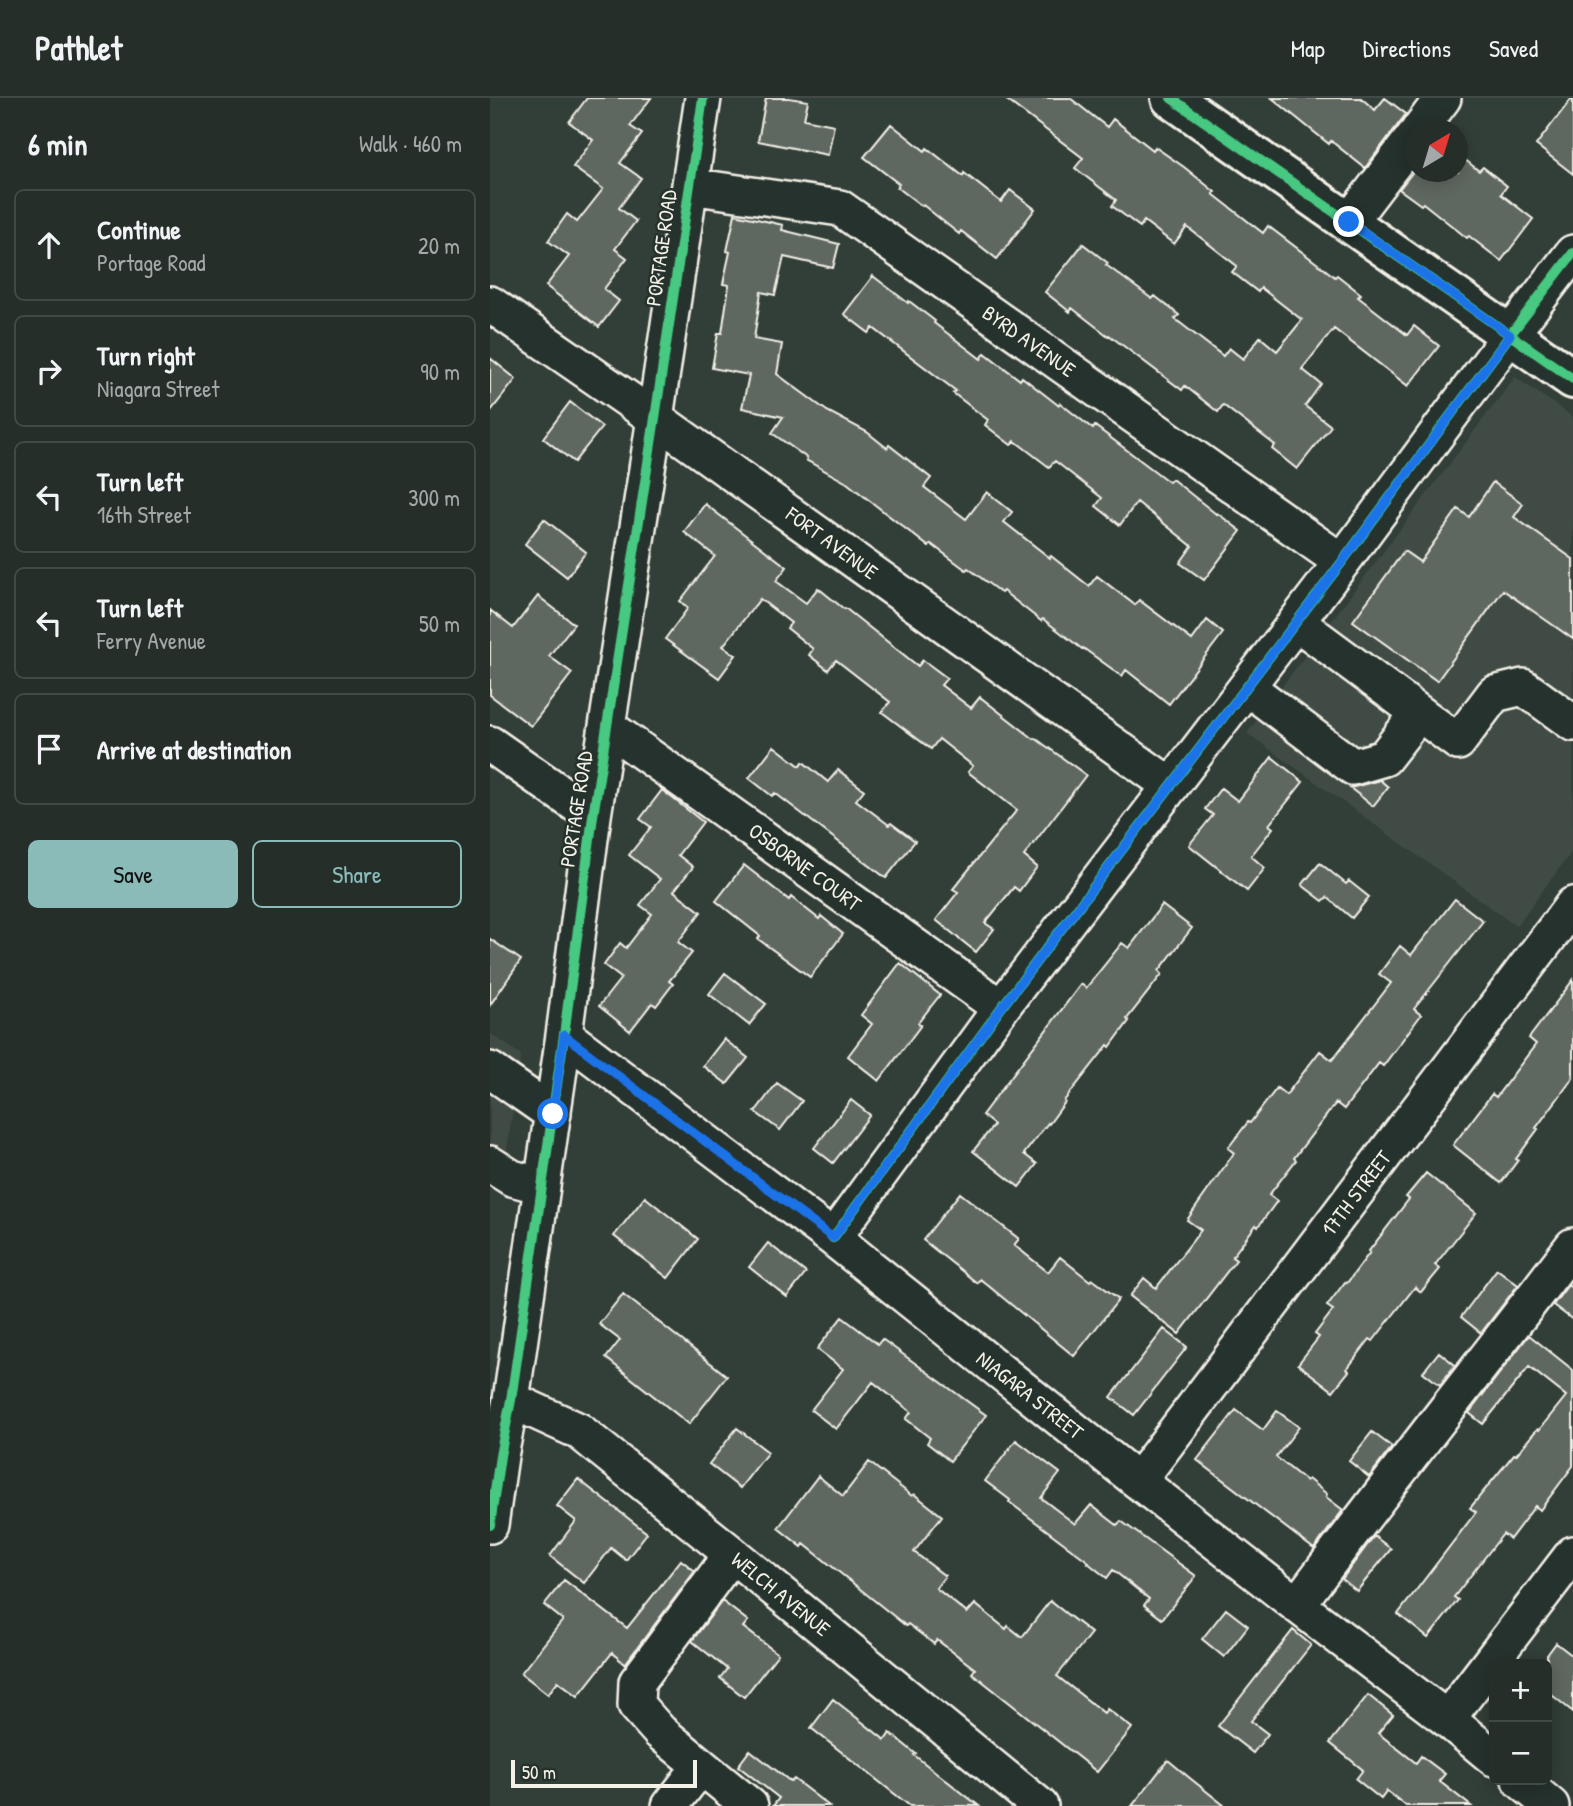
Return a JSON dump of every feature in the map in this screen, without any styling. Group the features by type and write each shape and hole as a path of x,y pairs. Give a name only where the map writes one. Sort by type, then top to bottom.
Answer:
{"main road":[{"path":"1188,103 1349,222 1573,379"}],"street":[{"name":"PORTAGE ROAD","path":"490,1525 495,1454 511,1400 593,816 703,98"},
{"path":"1427,119 1443,98"},
{"path":"1349,222 1405,148"},
{"name":"BYRD AVENUE","path":"690,186 840,208 1342,562"},
{"path":"833,1238 1001,1008 1342,562 1573,253"},
{"name":"FORT AVENUE","path":"490,304 655,418 1171,786"},
{"path":"1296,622 1458,742 1493,694 1523,687 1573,723"},
{"path":"1247,687 1353,766 1384,758 1419,713"},
{"name":"OSBORNE COURT","path":"608,727 1001,1008"},
{"path":"490,744 593,816"},
{"name":"17TH STREET","path":"1138,1481 1573,905"},
{"name":"NIAGARA STREET","path":"564,1035 833,1238 1138,1481 1447,1718 1489,1754"},
{"path":"490,1070 553,1114"},
{"path":"490,1164 512,1178 542,1186"},
{"path":"1297,1605 1368,1509 1573,1246"},
{"name":"WELCH AVENUE","path":"511,1400 579,1431 1040,1806"},
{"path":"1447,1718 1573,1553"},
{"path":"732,1554 637,1682 636,1705 660,1732 750,1806"},
{"path":"670,1806 701,1766"},
{"path":"1526,1785 1551,1806"}],"shaded area":[{"path":"1515,377 1573,417 1573,850 1516,926 1247,733"},
{"path":"490,1033 521,1055 501,1190 490,1182"}],"building":[{"path":"587,98 651,98 630,126 642,134 620,163 641,178 619,208 636,221 615,249 627,258 604,289 619,301 599,327 546,286 569,256 548,241 567,214 577,222 603,189 573,167 593,140 569,122"},
{"path":"766,98 808,101 804,119 834,125 828,155 758,141"},
{"path":"1004,98 1070,98 1107,127 1113,119 1153,150 1155,147 1184,167 1215,192 1213,194 1263,233 1268,226 1335,277 1337,275 1361,294 1358,297 1407,335 1414,326 1439,346 1408,386 1334,329 1302,369 1321,384 1305,406 1331,426 1297,469 1272,449 1275,445 1223,405 1218,412 1185,386 1182,390 1072,308 1070,312 1045,292 1083,244 1108,263 1106,265 1152,299 1155,296 1179,315 1175,319 1223,356 1229,348 1243,359 1260,337 1277,351 1302,320 1261,288 1258,292 1232,272 1237,266 1187,227 1174,244 1144,221 1140,227 1112,206 1116,200 1075,168 1083,158"},
{"path":"1272,98 1361,98 1375,110 1385,98 1406,114 1365,168 1331,141 1329,144"},
{"path":"1573,98 1573,174 1536,145"},
{"path":"891,124 925,151 927,148 1001,202 1010,190 1035,209 997,259 897,187 899,184 864,157"},
{"path":"1468,162 1479,171 1483,167 1507,186 1501,194 1533,219 1501,261 1423,203 1421,205 1399,189 1405,182 1468,182"},
{"path":"735,214 783,225 782,230 839,244 833,268 784,257 775,295 761,292 754,339 782,344 777,374 827,411 867,432 887,448 889,445 931,478 924,487 966,519 987,492 1012,512 1004,522 1089,586 1097,576 1135,605 1139,600 1192,640 1207,620 1223,633 1169,704 1126,670 1122,676 1043,619 1041,621 1003,591 1001,593 931,544 929,547 847,483 806,460 807,458 772,433 783,417 742,408 749,375 712,368 718,333 722,333 729,285 723,284"},
{"path":"873,276 908,303 909,301 981,359 985,353 1020,380 1022,377 1093,429 1095,426 1169,482 1172,479 1241,531 1204,580 1180,563 1192,546 1137,502 1120,525 1096,506 1102,498 1055,461 1049,467 1015,441 1011,445 985,425 988,420 953,393 956,391 873,328 869,333 844,314"},
{"path":"490,358 516,379 490,412"},
{"path":"570,402 602,427 574,462 543,438"},
{"path":"1493,482 1523,504 1514,517 1573,559 1573,639 1503,590 1437,681 1353,621 1404,551 1420,562 1458,509 1469,517"},
{"path":"705,504 787,567 776,581 806,603 818,588 918,666 923,660 947,678 941,685 971,708 980,697 1086,775 1024,856 1037,867 1019,891 1014,887 985,923 994,929 976,952 936,920 958,892 953,889 1017,810 968,772 973,766 939,739 931,749 882,712 890,702 836,660 828,670 809,655 813,649 787,628 791,623 760,599 723,646 736,655 719,678 665,639 688,608 680,601 715,556 684,532"},
{"path":"544,519 586,552 567,577 525,544"},
{"path":"538,596 574,624 549,656 572,673 531,726 490,695 490,610 513,628"},
{"path":"774,746 800,766 803,762 828,782 838,770 864,790 856,800 915,841 886,878 775,793 772,796 749,778"},
{"path":"1272,757 1303,782 1269,825 1273,828 1251,856 1265,868 1247,891 1189,845 1213,815 1205,809 1221,788 1238,801"},
{"path":"1380,780 1388,787 1373,806 1350,788"},
{"path":"662,790 703,822 678,855 693,867 674,891 701,912 678,942 692,953 669,981 673,984 656,1006 652,1003 630,1031 599,1006 621,978 604,965 620,943 626,948 652,914 640,905 660,879 629,855 651,827 640,819"},
{"path":"1320,863 1346,884 1349,881 1369,897 1352,918 1327,897 1323,901 1302,885"},
{"path":"744,865 789,900 791,897 843,934 810,977 758,939 760,936 716,901"},
{"path":"1455,899 1483,921 1414,1009 1421,1015 1383,1066 1379,1063 1344,1109 1336,1103 1294,1158 1296,1160 1269,1195 1277,1201 1232,1257 1236,1260 1179,1334 1130,1296 1144,1278 1156,1288 1201,1230 1187,1220 1234,1153 1228,1148 1248,1122 1250,1123 1277,1088 1286,1095 1320,1051 1332,1060 1391,983 1379,974 1400,946 1411,955"},
{"path":"1162,905 1192,928 1159,971 1162,974 1127,1019 1129,1021 1110,1047 1108,1045 1024,1154 1037,1164 1019,1187 973,1151 994,1125 982,1115 1081,984 1086,988 1122,943 1129,948"},
{"path":"490,939 521,960 490,1005"},
{"path":"900,963 940,995 879,1081 848,1056 872,1024 861,1015"},
{"path":"725,973 766,1004 749,1025 709,994"},
{"path":"1573,980 1573,1078 1536,1128 1538,1129 1501,1183 1453,1145 1492,1094 1496,1097 1536,1044 1529,1038"},
{"path":"724,1039 748,1058 727,1084 703,1066"},
{"path":"777,1083 802,1101 780,1130 755,1112"},
{"path":"851,1100 870,1115 833,1163 814,1148"},
{"path":"1426,1173 1476,1213 1435,1265 1440,1269 1421,1292 1415,1287 1373,1341 1370,1339 1333,1391 1298,1364 1319,1337 1315,1334 1333,1310 1327,1306 1345,1282 1347,1283 1409,1199 1406,1197"},
{"path":"960,1193 1019,1239 1014,1245 1048,1272 1060,1257 1090,1281 1092,1279 1119,1299 1074,1356 980,1279 977,1283 923,1240"},
{"path":"645,1197 698,1239 668,1278 614,1236"},
{"path":"768,1243 806,1273 787,1297 749,1267"},
{"path":"1497,1269 1518,1285 1481,1333 1461,1317"},
{"path":"1568,1285 1573,1289 1573,1320 1553,1305"},
{"path":"623,1294 727,1376 689,1424 606,1358 620,1340 599,1324"},
{"path":"842,1317 878,1344 882,1339 986,1415 950,1461 927,1443 930,1438 906,1419 911,1412 873,1382 836,1429 811,1410 843,1369 817,1349"},
{"path":"1164,1329 1187,1347 1134,1415 1111,1397"},
{"path":"1529,1335 1573,1370 1573,1466 1540,1510 1535,1506 1510,1539 1503,1534 1454,1597 1458,1600 1428,1638 1398,1614 1476,1512 1470,1508 1566,1396 1529,1367 1483,1424 1469,1413"},
{"path":"1439,1352 1455,1365 1440,1385 1423,1372"},
{"path":"1236,1410 1263,1430 1277,1411 1299,1427 1276,1457 1327,1494 1326,1497 1343,1510 1314,1549 1197,1460"},
{"path":"737,1428 768,1452 740,1488 709,1464"},
{"path":"1372,1432 1392,1447 1369,1477 1349,1461"},
{"path":"1016,1440 1060,1473 1041,1498 1075,1524 1091,1505 1117,1525 1121,1521 1196,1576 1162,1619 1144,1605 1149,1599 1113,1570 1107,1578 985,1481"},
{"path":"869,1462 942,1516 914,1552 945,1576 936,1588 967,1613 975,1604 1006,1629 1008,1626 1022,1637 1050,1601 1091,1633 1057,1676 1104,1713 1107,1709 1132,1728 1097,1772 972,1673 975,1669 937,1640 934,1644 908,1624 906,1626 804,1544 802,1547 778,1528 818,1476 843,1496"},
{"path":"578,1479 647,1533 626,1560 611,1548 584,1583 550,1556 576,1521 557,1506"},
{"path":"1374,1536 1391,1549 1357,1591 1342,1579"},
{"path":"681,1560 695,1571 625,1664 612,1653 578,1696 558,1681 548,1694 521,1673 563,1620 544,1605 564,1580 627,1628"},
{"path":"722,1601 748,1621 743,1627 778,1654 744,1697 720,1678 727,1669 692,1641"},
{"path":"1226,1609 1248,1626 1224,1657 1202,1639"},
{"path":"1293,1630 1311,1645 1251,1721 1268,1734 1253,1753 1218,1726"},
{"path":"1556,1643 1573,1656 1573,1712 1552,1695 1552,1659 1547,1659"},
{"path":"1368,1695 1393,1715 1378,1733 1416,1763 1421,1756 1445,1774 1439,1781 1471,1806 1406,1806 1387,1791 1381,1799 1356,1779 1363,1770 1330,1743"},
{"path":"833,1699 885,1740 890,1733 979,1806 910,1806 811,1728"},
{"path":"750,1750 791,1782 794,1779 829,1806 773,1806 779,1798 738,1766"},
{"path":"1168,1760 1191,1779 1225,1806 1132,1806"}],"cycle path":[{"path":"490,1525 511,1400 593,816 703,98"},
{"path":"1171,98 1573,379"},
{"path":"833,1238 1001,1008 1342,562 1573,253"}],"route":[{"path":"553,1114 564,1035 833,1238 1001,1008 1342,562 1510,335 1349,222"}]}
